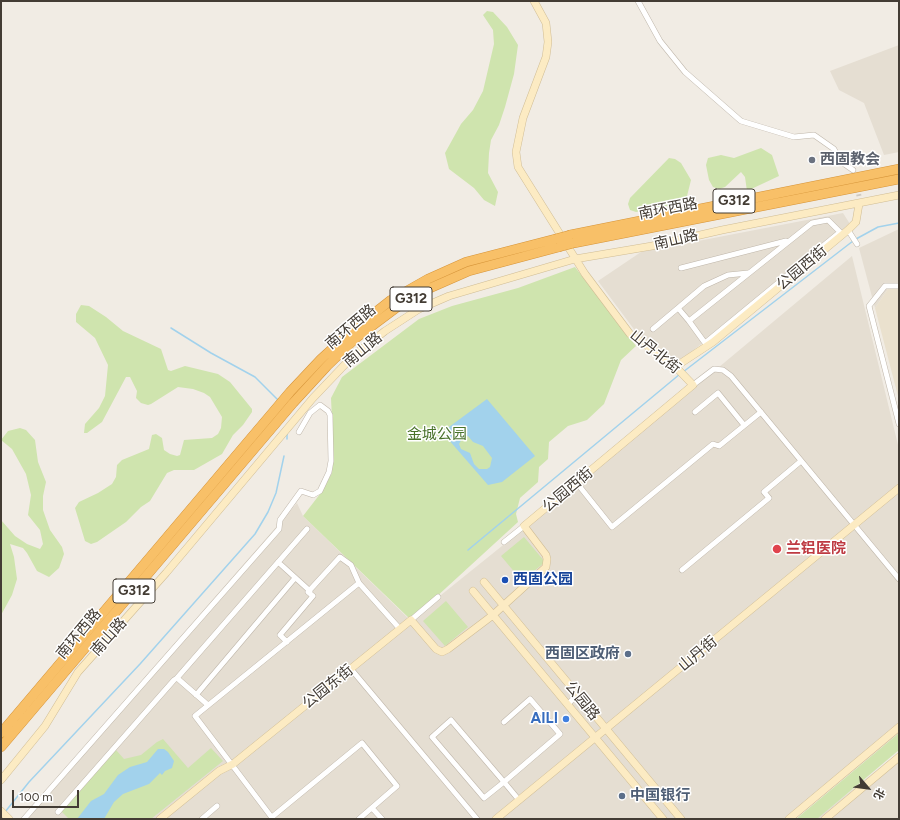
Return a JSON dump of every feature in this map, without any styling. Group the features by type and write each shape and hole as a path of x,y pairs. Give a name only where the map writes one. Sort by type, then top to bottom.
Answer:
{"highway":[{"name":"南环西路","path":"572,239 597,228 899,170"},
{"name":"南环西路","path":"1,733 264,431 356,338 396,308 428,289 469,270 572,239 899,179"},
{"name":"南环西路","path":"1,747 264,431 290,392 321,359 353,330 392,300 422,283 466,262 557,243"}],"street":[{"name":"山丹北街","path":"534,1 546,24 548,42 546,57 523,118 516,159 521,174 575,259 630,334 678,369 693,385 714,369 723,370 731,376 899,579"},
{"path":"638,1 660,41 685,72 741,121 794,138 814,135 834,149 840,161 853,170"},
{"name":"南山路","path":"1,780 45,726 78,672 166,573 304,407 353,356 385,332 420,309 449,296 575,259 652,246 722,230 899,195"},
{"path":"859,204 860,196"},
{"name":"公园西街","path":"678,369 706,344 850,232 856,222 859,204"},
{"path":"678,308 706,344 840,232 828,220 812,223 788,240 689,321"},
{"path":"850,232 856,243"},
{"path":"681,268 788,240"},
{"path":"653,329 704,286 728,275 749,272"},
{"path":"899,286 885,286 869,306 899,424"},
{"name":"公园西街","path":"524,526 693,385"},
{"path":"695,412 718,393 744,425"},
{"path":"24,819 279,529 280,520 300,491 313,495 320,491 329,472 331,461 330,415 327,409 320,405 310,413 299,432"},
{"path":"304,407 310,413"},
{"path":"576,482 612,527 712,444 719,446 761,412"},
{"path":"682,570 769,498 764,492 801,461"},
{"name":"山丹街","path":"496,819 899,488"},
{"path":"438,597 411,620 436,649 442,652 493,615 546,567 547,559 543,550 524,526 504,542"},
{"path":"58,812 306,529"},
{"path":"310,591 340,557 351,565 359,583 400,629"},
{"path":"278,562 310,591 308,592 312,596 280,635 287,642"},
{"path":"196,694 296,578"},
{"name":"公园路","path":"484,582 681,819"},
{"path":"359,583 195,716 272,818 362,743 397,786 359,819"},
{"name":"公园路","path":"474,591 663,819"},
{"name":"公园东街","path":"160,819 218,771 231,765 411,620"},
{"path":"351,669 477,819"},
{"path":"177,678 208,705"},
{"path":"568,704 577,695"},
{"path":"504,722 530,700 560,734 504,782 484,798 432,737 451,720 504,782 519,800"},
{"path":"788,819 899,727"},
{"path":"825,819 899,758"},
{"path":"202,819 217,806"},
{"path":"372,808 382,819"},
{"path":"1,811 9,819"}],"shaded area":[{"path":"899,45 899,152 884,155 864,103 839,90 830,71"},
{"path":"843,213 850,224 679,362 639,336 598,281 641,252"},
{"path":"899,229 899,289 888,289 875,308 859,248"},
{"path":"852,256 899,449 899,733 795,819 21,819 297,503 303,516 410,620 579,484"},
{"path":"888,289 899,289 899,400 875,308"},
{"path":"899,752 899,819 816,819"}],"green space":[{"path":"487,11 493,12 507,27 518,45 514,74 499,125 491,140 489,153 488,173 498,192 495,206 484,200 474,188 449,169 445,153 461,124 473,110 483,91 494,44 493,30 483,15"},
{"path":"761,148 772,155 779,176 747,191 745,177 741,172 725,187 719,189 713,187 709,180 706,165 708,158 721,155 734,158"},
{"path":"669,158 675,159 681,163 691,180 687,196 683,201 676,204 636,212 630,210 628,204 630,198"},
{"name":"金城公园","path":"575,267 636,346 621,360 604,404 587,420 568,426 549,442 548,459 539,467 538,482 520,498 516,514 518,522 411,620 303,516 320,494 332,473 333,441 331,398 342,377 419,319 452,306 518,288"},
{"path":"81,305 89,306 106,317 123,331 161,349 168,370 171,371 185,366 218,374 230,382 252,409 252,412 243,425 233,435 222,454 194,470 174,470 167,473 150,501 141,507 126,522 97,542 91,544 85,541 75,508 79,502 112,484 116,477 117,465 122,460 149,449 152,435 156,434 162,438 164,450 170,454 177,456 180,455 184,440 212,438 218,434 221,428 222,417 210,397 193,389 178,387 151,404 148,405 141,403 136,398 137,391 130,377 126,377 102,422 87,433 84,433 85,424 99,408 105,396 108,365 95,338 76,322 76,314"},
{"path":"20,428 26,430 35,440 38,462 46,482 43,496 43,510 50,530 62,547 64,554 59,568 49,577 37,571 23,548 10,544 14,557 17,579 12,595 1,615 1,520 15,536 27,544 40,549 43,544 40,530 28,515 31,495 26,474 12,449 1,440 8,431"},
{"path":"524,537 545,562 522,581 501,556"},
{"path":"446,601 468,627 445,646 423,621"},
{"path":"899,733 899,750 817,819 796,819"},
{"path":"163,739 188,768 211,748 223,761 151,819 69,819 61,811 116,750 124,759 141,755"}],"water":[{"path":"487,399 535,456 502,482 488,485 448,439 449,427","holes":["468,436 473,442 483,446 492,458 490,467 487,469 479,469 474,464 470,453 461,449 459,444 463,437"]},
{"path":"158,749 164,749 168,752 174,761 172,768 165,771 162,775 160,773 149,784 123,794 114,802 104,819 77,819 91,801 104,794 118,775 130,767 147,762"}],"waterway":[{"path":"856,239 878,227 899,223"},
{"path":"683,372 853,241"},
{"path":"171,328 211,353 255,377 278,400"},
{"path":"468,550 680,374"},
{"path":"287,433 287,439"},
{"path":"5,812 29,782 140,664 255,534 268,512 276,493 284,456"}],"tunnel":[{"path":"857,187 859,196"}],"place":[{"name":"西固教会","path":"812,160"},
{"name":"兰铝医院","path":"777,549"},
{"name":"西固公园","path":"505,580"},
{"name":"西固区政府","path":"628,654"},
{"name":"AILI","path":"566,719"},
{"name":"中国银行","path":"622,796"}]}
